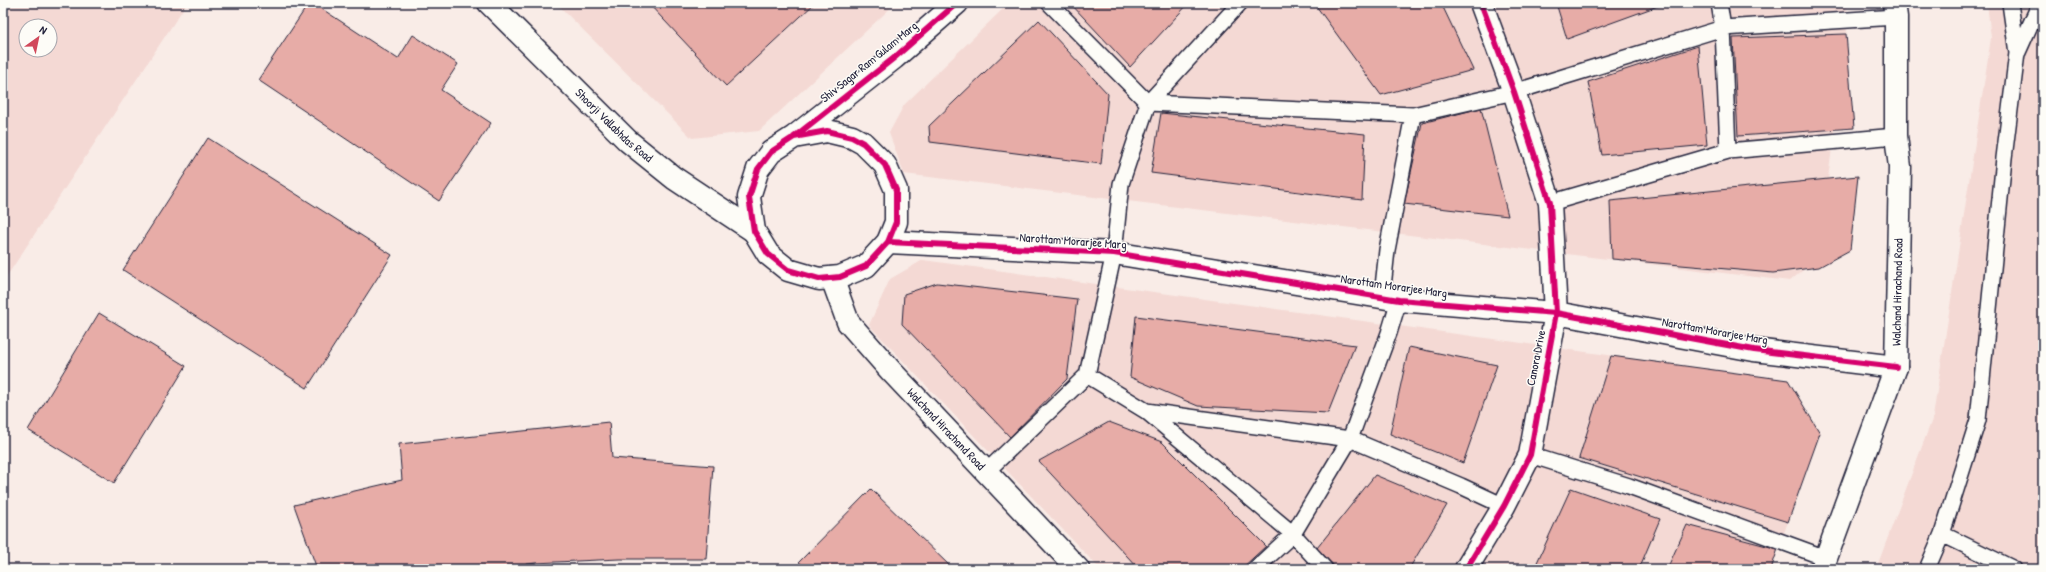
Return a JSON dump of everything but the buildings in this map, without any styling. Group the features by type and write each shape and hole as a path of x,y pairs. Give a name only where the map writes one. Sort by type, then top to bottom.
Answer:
{"street":[{"name":"Shoorji Vallabhdas Road","path":"489,3 628,141 674,178 754,231"},
{"name":"Shiv Sagar Ram Gulam Marg","path":"754,231 749,197 758,169 771,152 794,137 894,58 957,3"},
{"name":"Canora Drive","path":"1466,569 1504,506 1530,455 1556,314 1550,202 1514,92 1481,3"},
{"name":"Walchand Hirachand Road","path":"1824,563 1896,367 1900,167 1896,136 1895,10"},
{"path":"754,231 768,254 788,270 819,279 840,277 866,266 888,242 896,222 896,190 886,164 863,143 852,137 827,131 794,137"},
{"name":"Narottam Morarjee Marg","path":"888,242 1114,253 1390,298 1556,314 1754,350 1896,367"},
{"name":"Walchand Hirachand Road","path":"832,278 848,322 986,472 1078,569"}],"lane":[{"path":"1049,3 1148,103 1413,115 1514,92 1723,28 1895,10"},
{"path":"986,472 1086,375 1114,253 1121,184 1148,103 1240,3"},
{"path":"1719,3 1723,28 1728,151"},
{"path":"1927,569 1942,534 1978,420 2004,158 2017,53 2010,3"},
{"path":"2017,53 2040,3"},
{"path":"1255,569 1293,534 1350,439 1389,333 1390,298 1387,250 1413,115"},
{"path":"1550,202 1728,151 1896,136"},
{"path":"1086,375 1146,411 1293,534 1326,569"},
{"path":"1146,411 1350,439 1504,506"},
{"path":"1530,455 1629,486 1824,563"},
{"path":"1942,534 2014,569"}],"shaded area":[{"path":"3,3 187,3 3,282"},
{"path":"556,3 896,3 759,131 692,138"},
{"path":"1009,3 1846,3 1848,21 1818,258 1790,281 904,174 889,133 904,105"},
{"path":"1987,3 2043,3 2043,569 1876,569 1933,417 1991,38"},
{"path":"923,260 1788,380 1820,433 1771,569 1100,569 869,325 890,279"}],"cycle path":[{"path":"794,137 827,131 852,137 863,143 885,165 896,190 896,222 888,242 866,266 840,277 819,279 788,270 768,254 754,231 749,197 758,169 771,152 794,137 894,58 957,3"},
{"path":"1466,569 1504,506 1530,455 1556,313 1550,203 1514,92 1481,3"},
{"path":"888,242 1114,253 1399,300 1556,313 1754,350 1896,367"}]}
